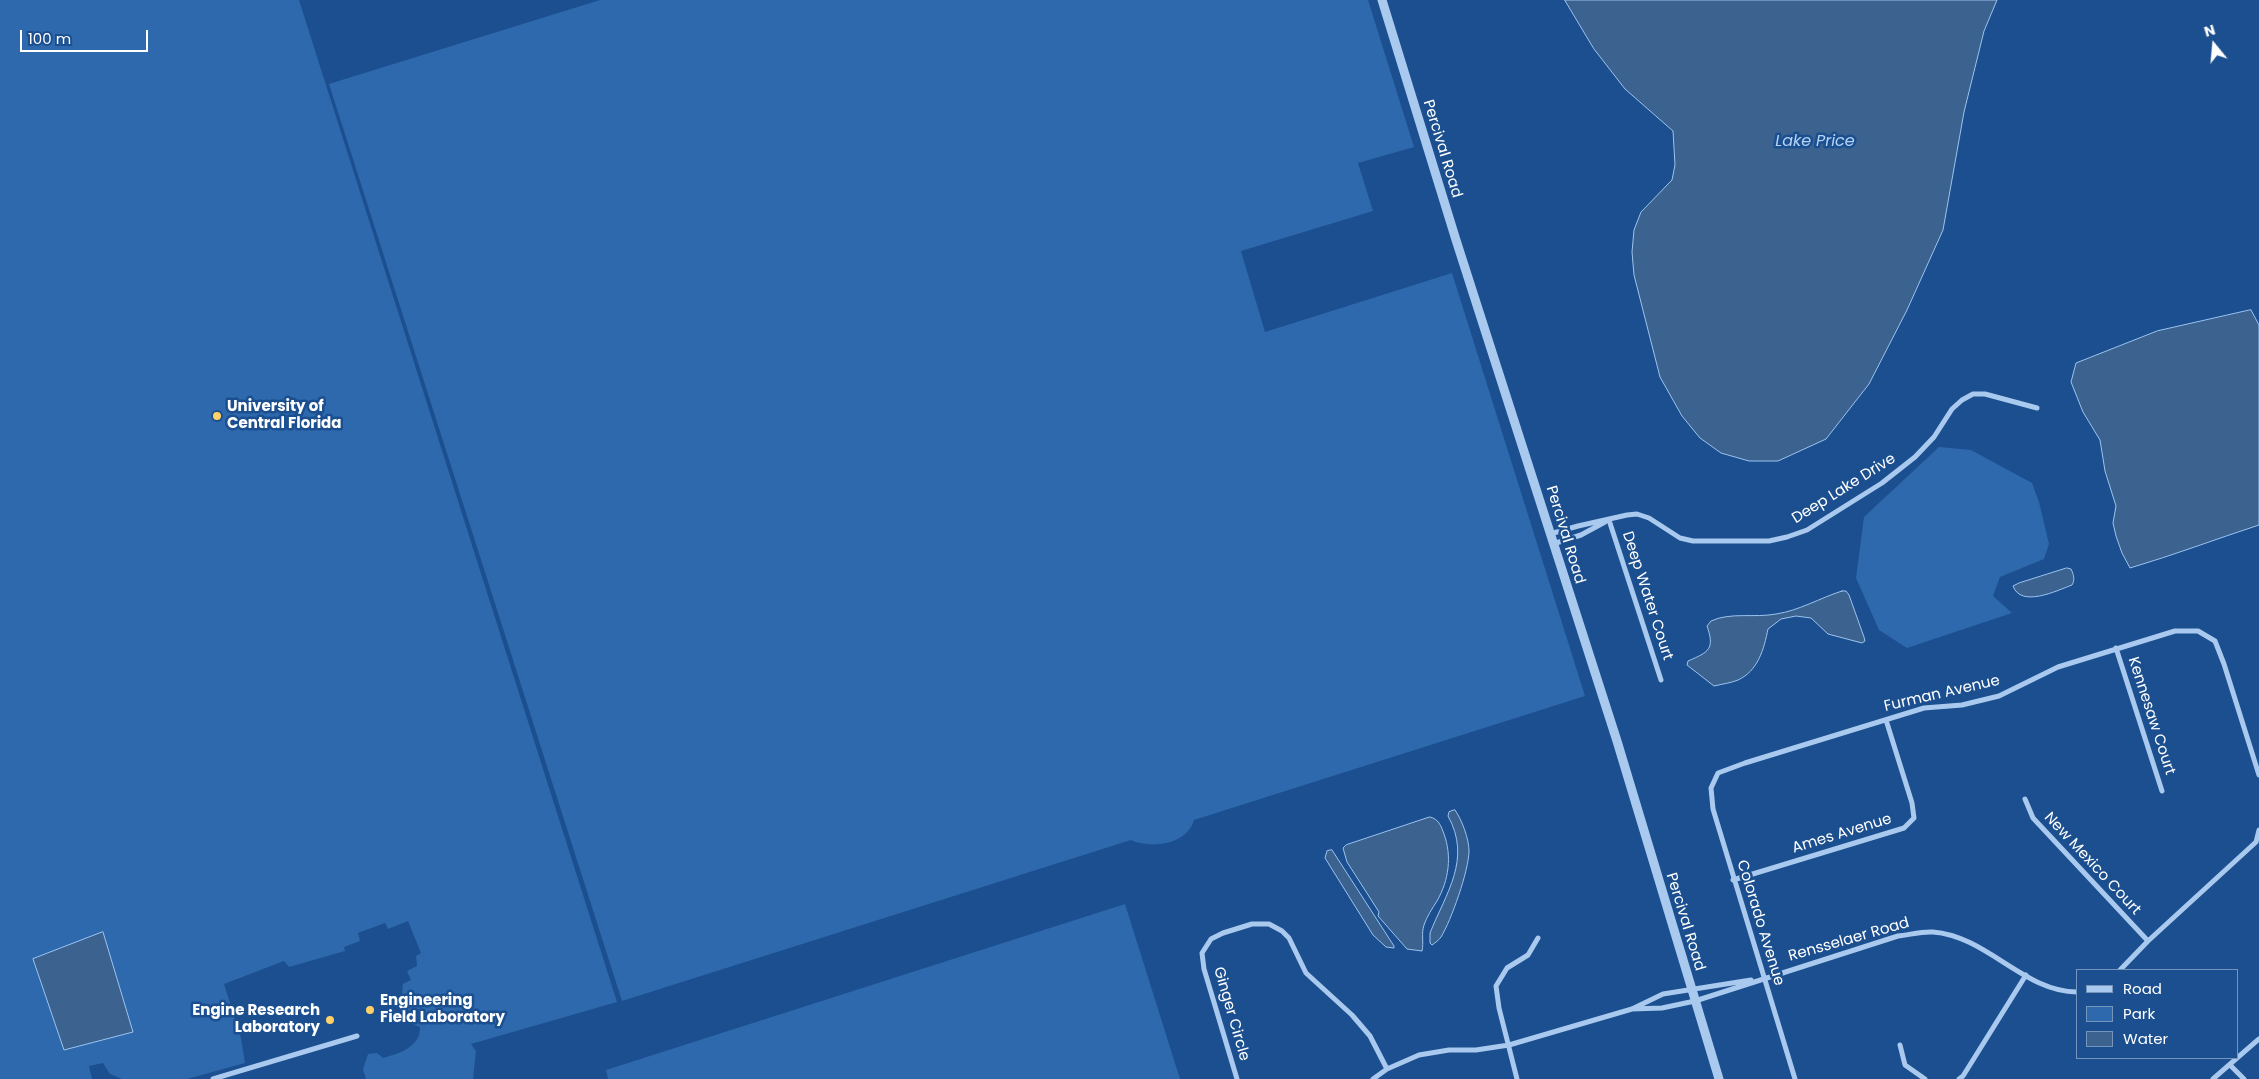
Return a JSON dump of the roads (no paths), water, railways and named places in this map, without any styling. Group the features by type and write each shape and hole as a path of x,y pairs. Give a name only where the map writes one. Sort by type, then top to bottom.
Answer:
{"street":[{"name":"Percival Road","path":"1382,0 1459,249 1617,741 1719,1079"},
{"name":"Deep Lake Drive","path":"1553,544 1574,537 1626,514 1637,514 1649,518 1680,538 1693,541 1769,541 1787,537 1807,530 1866,493 1915,458 1934,437 1952,409 1962,400 1973,394 1984,394 2037,408"},
{"name":"Deep Lake Drive","path":"1550,534 1610,520"},
{"name":"Deep Water Court","path":"1610,520 1661,680"},
{"path":"1571,528 1574,537"},
{"name":"Furman Avenue","path":"1718,773 1745,762 1924,708 1962,706 1999,696 2058,667 2116,648 2175,631 2198,631 2215,640 2259,775"},
{"name":"Kennesaw Court","path":"2116,648 2162,791"},
{"name":"Ames Avenue","path":"1734,880 1904,828 1914,818 1912,803 1886,720"},
{"name":"Colorado Avenue","path":"1718,773 1711,788 1713,809 1795,1079"},
{"name":"New Mexico Court","path":"2025,799 2033,818 2148,941"},
{"path":"2121,969 2148,941 2257,843 2259,830"},
{"name":"Ginger Circle","path":"1237,1079 1204,969 1202,953 1211,940 1223,932 1252,924 1269,924 1282,931 1289,938 1306,973 1352,1015 1370,1036 1387,1069"},
{"name":"Rensselaer Road","path":"1632,1009 1662,1008 1695,1001 1898,936 1931,931 1958,937 1983,948 2054,990 2076,992"},
{"path":"1517,1079 1499,1008 1496,986 1507,968 1528,955 1538,938"},
{"path":"1960,1079 2026,975"},
{"name":"Rensselaer Road","path":"1632,1009 1663,994 1711,988 1764,978"},
{"path":"1372,1079 1387,1069 1419,1055 1449,1050 1476,1050 1509,1045 1632,1009"},
{"path":"213,1079 357,1036"},
{"path":"2239,1057 2259,1038"},
{"path":"1900,1045 1905,1065 1925,1079"},
{"path":"2213,1079 2236,1059"},
{"path":"2230,1065 2244,1079"}],"water":[{"name":"Lake Price","path":"1565,0 1997,0 1984,31 1964,112 1943,230 1907,310 1869,384 1826,439 1778,461 1749,461 1721,453 1700,438 1682,416 1660,377 1634,275 1632,252 1634,230 1641,212 1672,180 1675,165 1673,131 1625,89 1594,49"},
{"path":"2251,310 2259,325 2259,525 2130,568 2116,536 2113,523 2116,506 2105,471 2100,440 2083,412 2071,382 2076,363 2157,331"},
{"path":"2067,568 2071,569 2073,573 2072,585 2048,594 2031,597 2023,596 2017,593 2013,586 2019,583"},
{"path":"1846,591 1849,595 1864,637 1865,641 1862,643 1828,634 1811,618 1796,616 1781,619 1768,629 1759,659 1751,671 1738,680 1714,686 1687,665 1688,661 1701,655 1708,649 1710,640 1707,626 1711,621 1734,616 1768,615 1784,612"},
{"path":"1455,810 1469,846 1468,859 1463,882 1450,919 1441,937 1432,945 1430,943 1430,933 1449,890 1457,861 1458,847 1455,832 1448,816 1449,812"},
{"path":"1430,817 1438,821 1444,834 1448,851 1448,868 1441,893 1424,925 1422,951 1407,949 1378,916 1379,912 1347,862 1343,848 1346,845"},
{"path":"1332,850 1394,948 1386,947 1373,935 1325,858 1327,851"},
{"path":"103,932 133,1032 64,1050 33,959"}],"place":[{"name":"University of Central Florida","path":"217,416"},
{"name":"Engineering Field Laboratory","path":"370,1010"},
{"name":"Engine Research Laboratory","path":"330,1020"}]}
